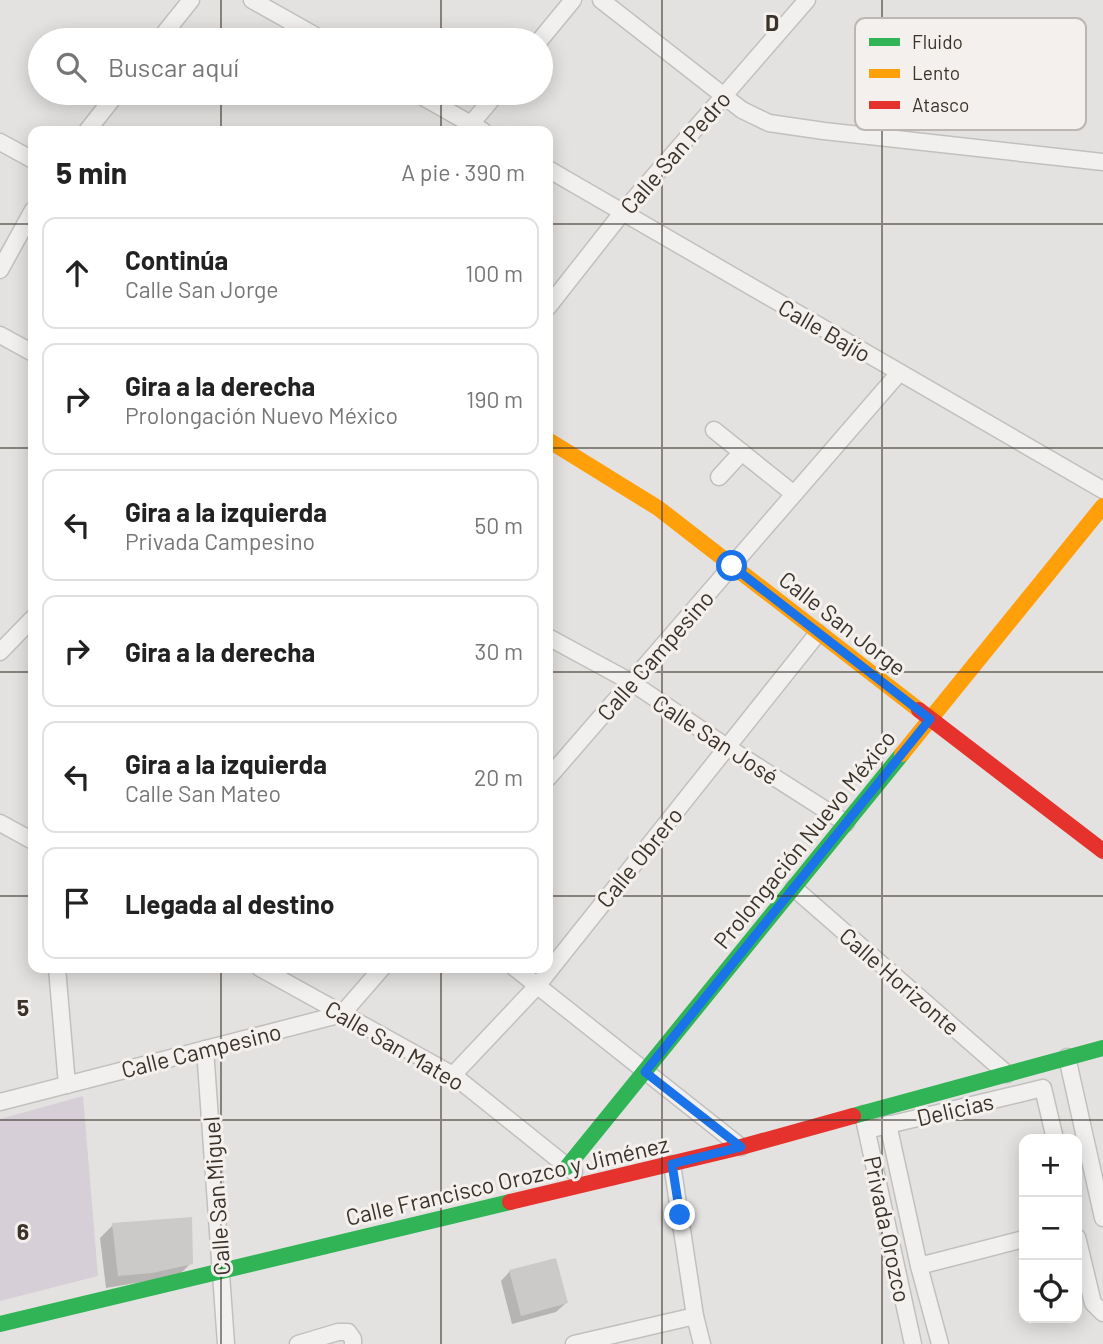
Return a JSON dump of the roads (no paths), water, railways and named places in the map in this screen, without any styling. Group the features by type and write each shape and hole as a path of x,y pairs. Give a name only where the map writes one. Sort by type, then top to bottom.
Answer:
{"street":[{"path":"169,28 191,0"},
{"path":"252,0 302,28"},
{"path":"550,28 573,0"},
{"path":"601,0 742,110 769,123 1103,162"},
{"name":"Calle San Pedro","path":"553,301 622,213 807,0"},
{"path":"91,126 108,105"},
{"path":"435,105 468,126"},
{"path":"475,126 489,105"},
{"path":"0,142 28,157"},
{"name":"Calle Bajío","path":"553,172 1103,490"},
{"path":"0,270 28,219"},
{"path":"0,335 28,350"},
{"name":"Calle Campesino","path":"553,772 899,373"},
{"path":"715,430 794,494"},
{"name":"Calle San Jorge","path":"553,443 658,508 1103,851"},
{"path":"719,477 741,452"},
{"name":"Prolongación Nuevo México","path":"568,1167 1103,506"},
{"path":"0,652 28,623"},
{"name":"Calle Obrero","path":"553,966 818,633"},
{"name":"Calle San José","path":"553,640 631,682 846,823"},
{"path":"0,823 28,838"},
{"name":"Calle Horizonte","path":"794,888 1007,1074"},
{"path":"57,973 67,1085"},
{"name":"Calle San Mateo","path":"269,973 453,1075 588,1184"},
{"path":"342,1014 378,973"},
{"path":"521,973 741,1147"},
{"name":"Calle Obrero","path":"453,1075 547,973"},
{"name":"Calle Campesino","path":"0,1102 342,1014"},
{"name":"Calle Francisco Orozco y Jiménez","path":"0,1324 741,1147 865,1122 1007,1074 1103,1048"},
{"name":"Calle San Miguel","path":"205,1049 226,1344"},
{"path":"1067,1057 1103,1219"},
{"name":"Delicias","path":"865,1122 888,1124 1043,1088 1054,1134"},
{"name":"Privada Orozco","path":"865,1122 913,1344"},
{"name":"Privada Orozco","path":"888,1124 919,1266 940,1344"},
{"path":"672,1164 695,1316 702,1344"},
{"path":"919,1266 1019,1241"},
{"path":"1082,1258 1093,1303 1103,1313"},
{"path":"574,1344 695,1316"},
{"path":"298,1344 338,1332 350,1338"}]}
